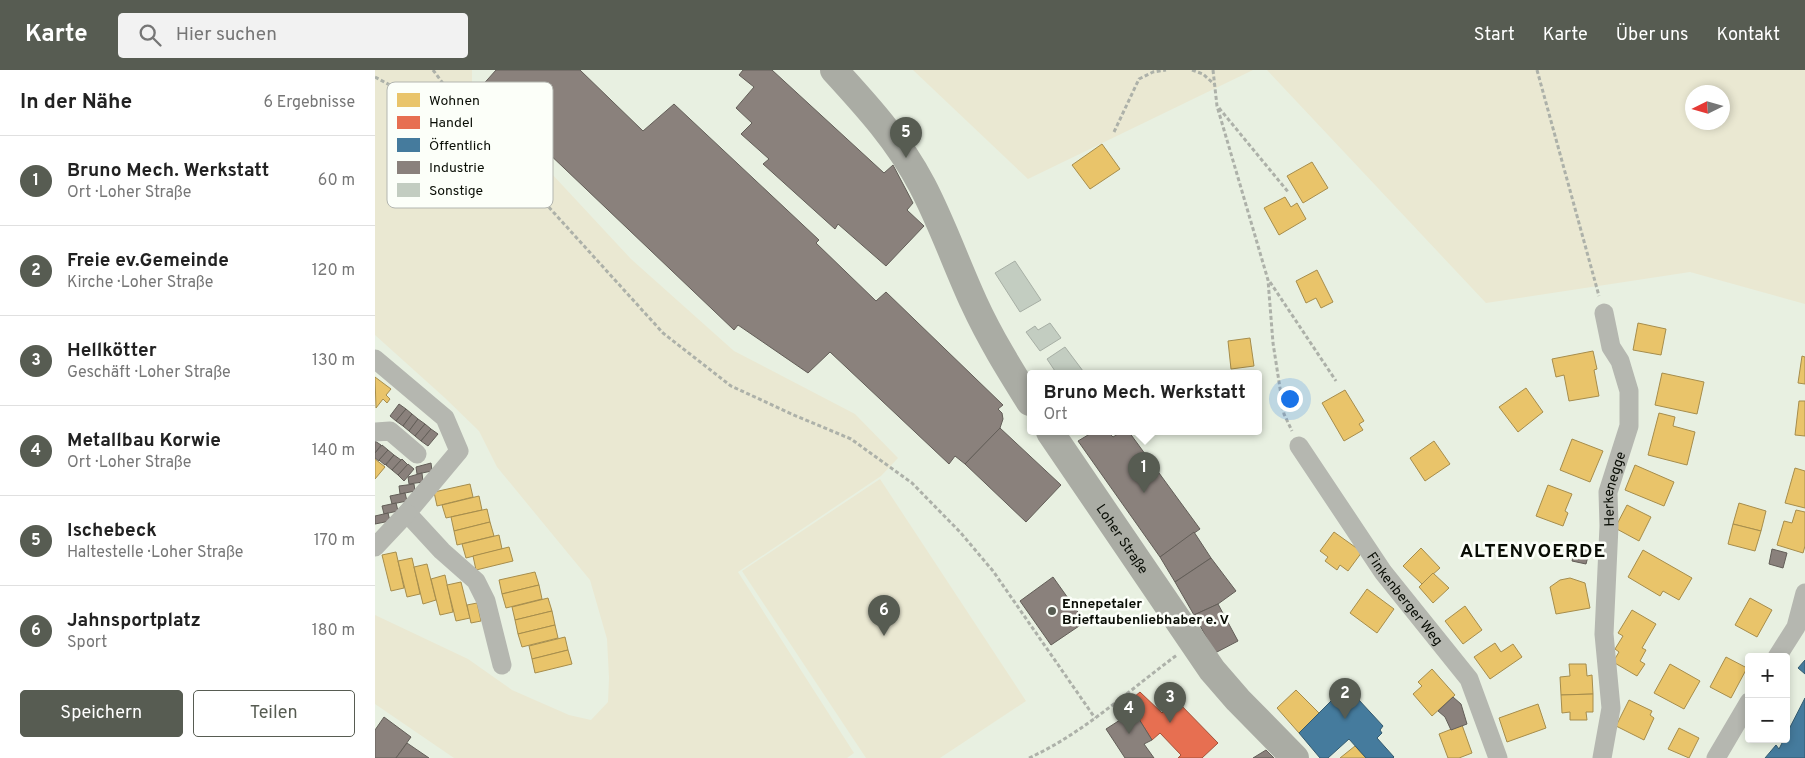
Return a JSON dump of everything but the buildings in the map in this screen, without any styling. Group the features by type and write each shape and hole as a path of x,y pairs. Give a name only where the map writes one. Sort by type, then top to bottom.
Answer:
{"main road":[{"path":"834,70 872,110 906,158 941,226 987,332 1027,397"},
{"name":"Loher Straße","path":"1052,435 1213,670 1238,700 1295,758"}],"street":[{"name":"Herkenegge","path":"1602,758 1611,708 1604,634 1609,526 1608,492 1629,426 1629,391 1619,361 1611,346 1604,313"},
{"path":"375,359 445,418 459,451 407,513 375,547"},
{"path":"375,432 390,431 417,454"},
{"name":"Finkenberger Weg","path":"1299,446 1383,572 1469,679 1499,758"},
{"path":"407,513 442,551 476,581 486,601 502,665"},
{"path":"1780,653 1796,627 1805,593"},
{"path":"1716,758 1745,709"}],"path":[{"path":"433,70 442,82"},
{"path":"1114,132 1139,80 1153,72 1166,70"},
{"path":"1192,70 1203,74 1215,84"},
{"path":"1213,70 1217,106 1268,280 1273,343 1284,414 1299,446"},
{"path":"1537,70 1604,313"},
{"path":"375,78 387,84"},
{"path":"1217,106 1289,193"},
{"path":"550,208 663,332 731,386 851,439 913,483 960,532 993,571 1095,718"},
{"path":"1268,280 1336,382"},
{"path":"1029,758 1047,750 1095,718 1193,643"}],"shaded area":[{"path":"375,70 472,70 472,82 387,82 387,208 553,208 553,175 631,259 734,351 855,414 898,458 881,476 738,572 854,753 847,758 454,758 375,704 375,615 468,659 512,690 569,715 591,720 608,702 609,678 607,639 590,580 497,467 479,431 375,335"},
{"path":"913,70 1253,70 1028,179"},
{"path":"1267,70 1805,70 1805,304 1690,272 1486,303"},
{"path":"880,479 1026,701 940,758 866,758 742,571"}],"place":[{"name":"Ischebeck","path":"906,158"},
{"name":"Bruno Mech. Werkstatt","path":"1144,493"},
{"name":"Ennepetaler Brieftaubenliebhaber e. V","path":"1052,611"},
{"name":"Jahnsportplatz","path":"884,636"},
{"name":"Freie ev.Gemeinde","path":"1345,719"},
{"name":"Hellkötter","path":"1170,723"},
{"name":"Metallbau Korwie","path":"1129,734"}],"district":[{"name":"ALTENVOERDE","path":"1533,550"}]}
